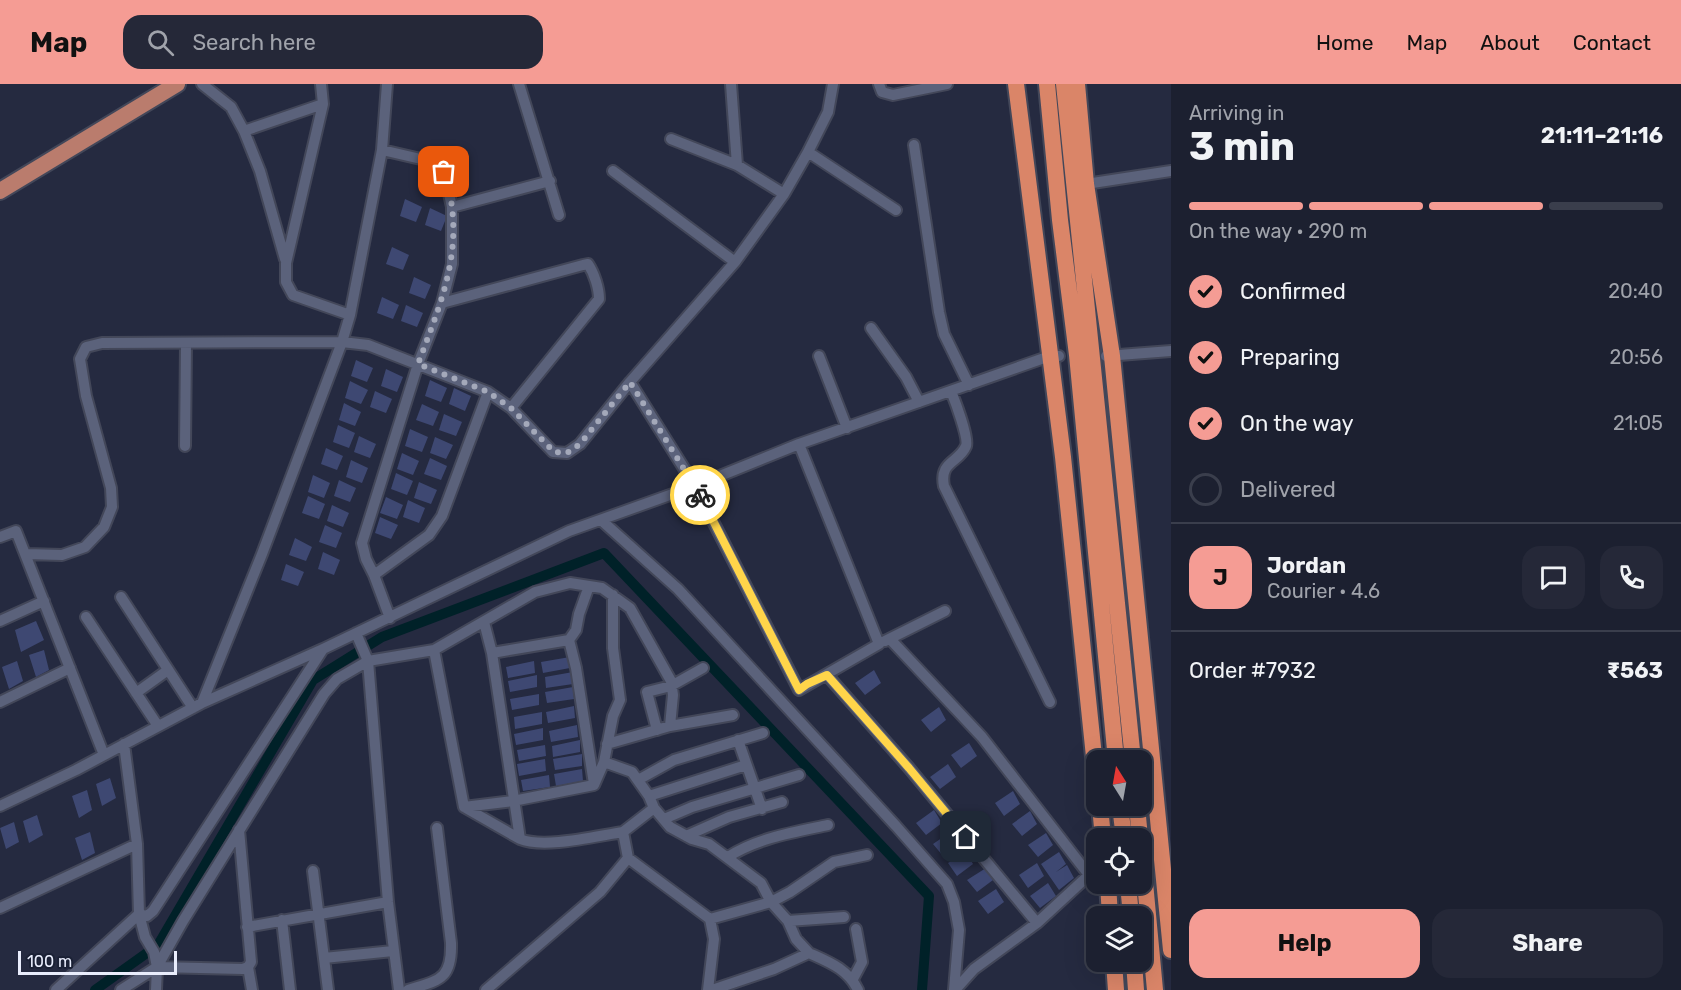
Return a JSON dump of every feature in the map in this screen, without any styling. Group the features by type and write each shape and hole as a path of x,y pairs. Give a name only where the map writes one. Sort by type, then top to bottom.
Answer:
{"highway":[{"path":"1016,84 1055,356 1063,457 1093,750"},
{"path":"1047,84 1060,220 1077,355 1115,750"},
{"path":"1064,84 1131,750"},
{"path":"1077,84 1086,184 1108,356 1171,950"},
{"path":"1146,894 1155,990"},
{"path":"1115,972 1116,990"},
{"path":"1135,972 1136,990"}],"main road":[{"path":"0,191 177,84"}],"street":[{"path":"202,84 231,107 244,131 260,171 286,263"},
{"path":"321,84 323,104 286,263 286,282 293,295 350,315"},
{"path":"197,706 262,554 342,342 350,315 382,150 387,84"},
{"path":"519,84 559,215"},
{"path":"731,84 737,165"},
{"path":"26,554 62,555 85,547 104,527 112,507 111,488 86,396 80,359 86,347 102,343 342,342 368,345 488,392 511,408 554,452 567,453 580,444 630,382 735,262 784,194 808,152 828,112 833,84"},
{"path":"879,84 882,92 893,95 947,84"},
{"path":"244,131 323,104"},
{"path":"671,139 737,165 784,194"},
{"path":"914,146 944,334 969,385"},
{"path":"382,150 438,163 444,172 452,207 452,264 442,303 418,364 362,543 366,559 390,618"},
{"path":"808,152 896,210"},
{"path":"613,171 735,262"},
{"path":"1086,184 1171,171"},
{"path":"452,207 550,181"},
{"path":"442,303 583,265 588,264 592,270 599,299 511,408"},
{"path":"871,328 906,377 919,402"},
{"path":"185,446 186,343"},
{"path":"1108,356 1171,351"},
{"path":"819,356 847,428"},
{"path":"0,806 197,706 357,635 569,531 695,486 799,444 1055,356"},
{"path":"630,382 695,486 799,690"},
{"path":"951,391 967,441 964,449 943,472 944,486 1050,702"},
{"path":"374,575 429,535 442,516 488,392"},
{"path":"799,444 879,644"},
{"path":"601,520 678,589 947,884 954,902 958,930 954,990"},
{"path":"0,537 16,531 104,755"},
{"path":"121,990 157,967 183,921 324,694 337,679 367,658 434,650 535,592 570,583 602,588 630,608 671,686 673,694 670,726"},
{"path":"492,654 569,640 576,630 579,614 590,586"},
{"path":"594,784 604,762 613,716 620,700 613,648 613,595"},
{"path":"121,597 168,670 197,706"},
{"path":"0,621 44,601"},
{"path":"789,710 799,690 807,684 945,611"},
{"path":"87,617 158,726"},
{"path":"484,622 492,654 520,839"},
{"path":"357,635 367,658 388,902 399,990"},
{"path":"890,639 982,737 1086,866"},
{"path":"569,640 576,668 594,784"},
{"path":"139,914 147,916 153,911 323,649"},
{"path":"434,650 464,807 531,843 623,832 654,808"},
{"path":"0,702 70,668"},
{"path":"657,730 647,692 671,686 703,668"},
{"path":"136,693 168,670"},
{"path":"827,675 909,768 1037,923"},
{"path":"607,744 670,726 733,715"},
{"path":"638,780 674,760 763,734"},
{"path":"738,740 762,809"},
{"path":"124,744 137,844 139,914 145,937 154,952 157,967 156,990"},
{"path":"604,762 632,772 649,796 654,808 670,827 686,836 709,844 761,883 771,902 788,921 796,939 810,953 838,966 853,979 858,990"},
{"path":"649,796 746,765"},
{"path":"663,819 692,807 799,775"},
{"path":"464,807 513,801 594,784"},
{"path":"686,836 729,817 783,802"},
{"path":"728,857 741,848 783,834 828,825"},
{"path":"408,990 438,981 446,972 451,961 451,943 436,828"},
{"path":"239,831 251,962 248,967 252,990"},
{"path":"623,832 628,858 710,919 714,939 710,990 774,969 810,953"},
{"path":"0,908 137,844"},
{"path":"710,919 771,902 834,862 867,855"},
{"path":"486,990 600,892 628,858"},
{"path":"313,871 328,990"},
{"path":"954,990 974,969 1037,923 1086,881"},
{"path":"247,927 388,902"},
{"path":"56,990 139,914"},
{"path":"788,921 844,917"},
{"path":"282,920 290,990"},
{"path":"853,979 862,962 856,929"},
{"path":"324,958 393,951"},
{"path":"157,967 243,969 248,967"}],"building":[{"path":"405,199 422,207 416,222 400,216"},
{"path":"430,208 447,216 441,231 425,225"},
{"path":"392,247 409,255 403,270 386,264"},
{"path":"414,277 431,285 425,299 409,293"},
{"path":"382,297 399,305 393,319 377,313"},
{"path":"406,305 423,313 417,327 401,321"},
{"path":"356,360 373,368 367,382 351,376"},
{"path":"386,369 403,377 397,392 381,386"},
{"path":"430,380 447,388 441,402 425,396"},
{"path":"350,381 368,390 361,404 345,398"},
{"path":"454,388 471,396 465,411 449,404"},
{"path":"375,391 392,399 386,413 370,407"},
{"path":"344,403 361,412 355,426 339,420"},
{"path":"422,404 439,412 433,426 416,420"},
{"path":"444,414 462,422 456,436 439,430"},
{"path":"338,425 355,433 349,448 333,442"},
{"path":"410,429 428,437 422,452 405,446"},
{"path":"359,436 376,444 370,458 354,452"},
{"path":"435,437 453,445 446,459 430,453"},
{"path":"326,448 343,456 337,470 321,464"},
{"path":"402,453 419,461 413,475 397,469"},
{"path":"430,458 447,466 441,480 424,474"},
{"path":"351,460 368,468 362,483 346,477"},
{"path":"396,473 413,481 407,495 391,489"},
{"path":"313,475 330,483 324,498 308,492"},
{"path":"339,480 356,488 350,502 334,496"},
{"path":"419,482 437,490 431,504 414,498"},
{"path":"308,496 325,504 319,519 302,513"},
{"path":"386,497 403,505 397,519 380,513"},
{"path":"408,500 425,508 419,523 403,517"},
{"path":"332,505 349,513 343,527 327,521"},
{"path":"380,517 398,525 391,539 375,533"},
{"path":"325,525 342,533 336,548 319,542"},
{"path":"295,538 312,547 306,561 289,555"},
{"path":"323,552 340,560 334,575 318,569"},
{"path":"286,564 304,572 298,586 281,580"},
{"path":"36,621 44,640 21,652 15,630"},
{"path":"44,650 49,670 36,677 29,655"},
{"path":"570,657 570,668 543,673 541,662"},
{"path":"17,661 23,681 9,689 2,667"},
{"path":"534,661 535,673 508,678 506,667"},
{"path":"874,670 881,683 865,695 855,683"},
{"path":"573,672 573,684 546,688 545,677"},
{"path":"537,675 537,687 510,692 508,681"},
{"path":"573,687 574,699 547,703 545,692"},
{"path":"539,694 539,705 512,710 510,699"},
{"path":"574,706 575,718 548,723 546,712"},
{"path":"939,707 946,720 931,732 921,720"},
{"path":"542,712 542,724 515,729 514,717"},
{"path":"577,725 578,737 551,742 549,731"},
{"path":"543,728 543,740 516,745 514,734"},
{"path":"580,740 580,752 553,757 552,746"},
{"path":"969,743 977,756 961,768 951,755"},
{"path":"545,745 546,756 519,761 517,750"},
{"path":"582,754 582,766 555,770 553,759"},
{"path":"545,759 546,771 519,776 517,764"},
{"path":"948,764 956,777 940,789 930,777"},
{"path":"582,769 583,781 556,786 554,774"},
{"path":"549,775 550,787 523,791 521,780"},
{"path":"110,778 116,798 102,806 96,784"},
{"path":"87,790 92,810 79,818 72,796"},
{"path":"1013,791 1020,804 1004,816 995,803"},
{"path":"934,810 942,823 926,835 916,823"},
{"path":"1030,811 1037,824 1022,836 1012,824"},
{"path":"37,815 43,835 29,843 23,821"},
{"path":"14,822 19,842 6,849 0,828"},
{"path":"952,831 959,844 943,856 933,844"},
{"path":"90,832 95,853 82,860 75,838"},
{"path":"1046,833 1053,845 1038,857 1028,845"},
{"path":"966,851 973,864 957,876 948,863"},
{"path":"1059,852 1066,864 1056,872 1067,865 1074,878 1059,890 1041,864"},
{"path":"1037,863 1044,876 1028,888 1019,875"},
{"path":"986,868 993,880 977,892 967,880"},
{"path":"1048,883 1056,896 1040,908 1030,896"},
{"path":"996,889 1004,902 988,914 978,901"}],"waterway":[{"path":"95,990 158,945 313,680 382,637 604,553 929,896 922,990"}],"way so far":[{"path":"444,172 452,207 452,264 442,303 418,364 488,392 511,408 554,452 567,453 580,444 630,382 700,495"}],"route":[{"path":"700,495 799,690 827,675 966,837"}]}
